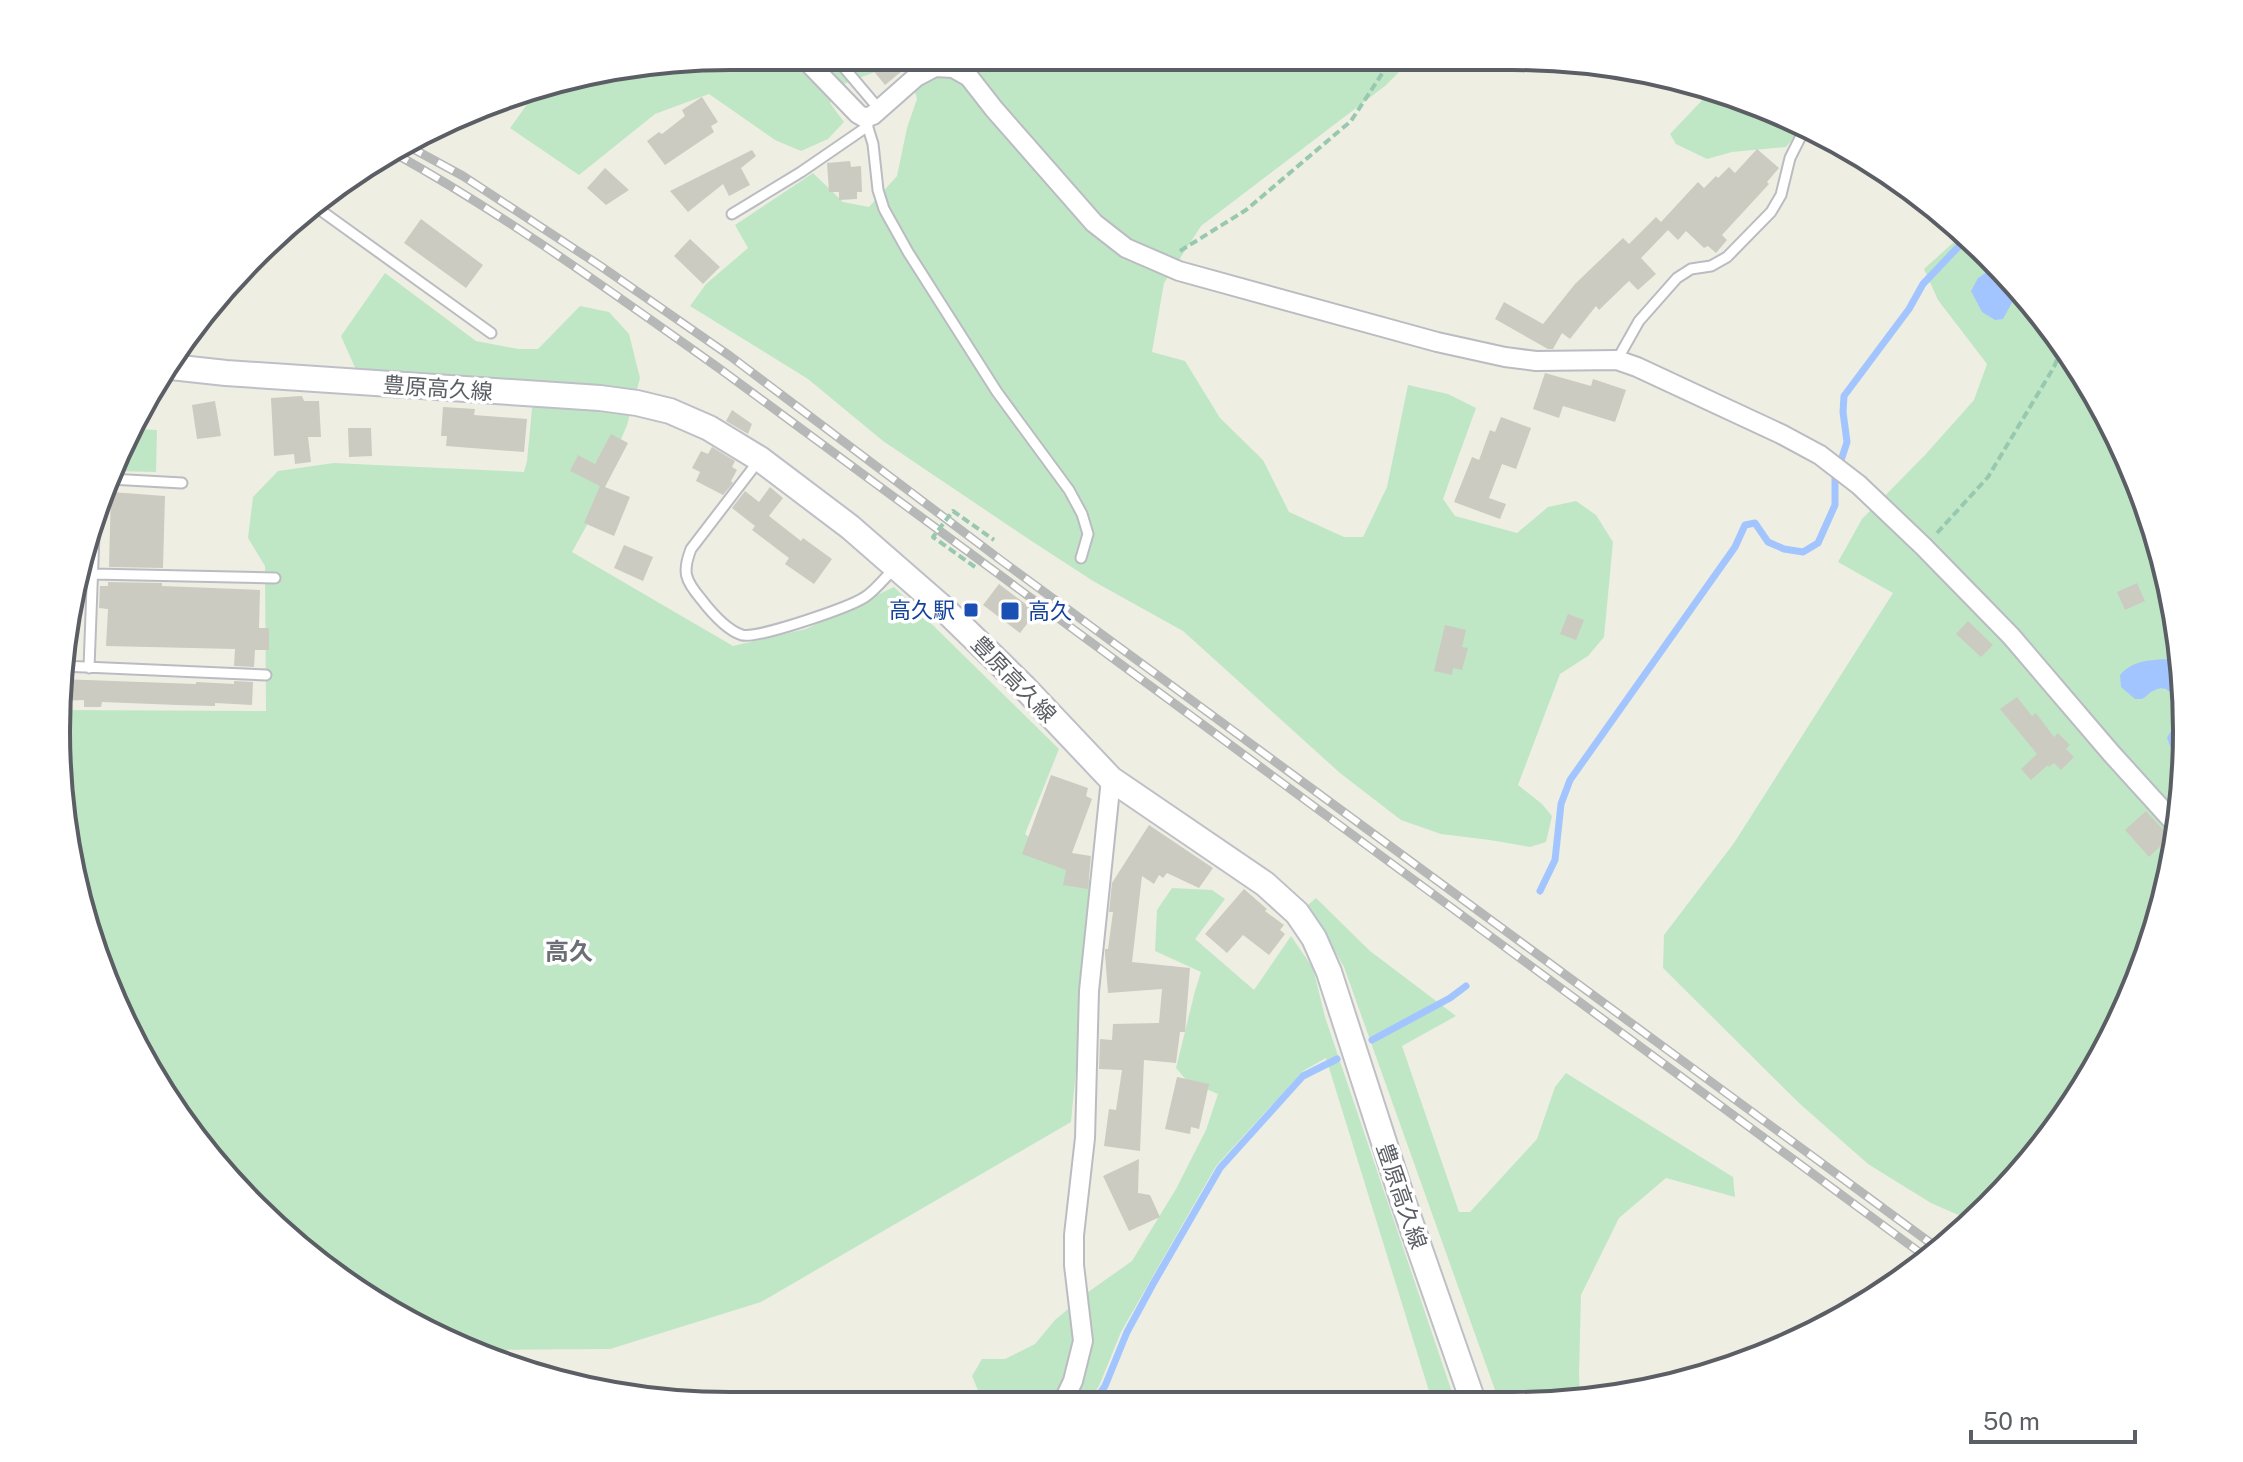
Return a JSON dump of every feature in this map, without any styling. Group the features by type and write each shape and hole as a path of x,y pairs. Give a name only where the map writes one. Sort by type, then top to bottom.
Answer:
{"main road":[{"name":"豊原高久線","path":"179,368 637,403 670,411 709,428 760,459 850,527 944,609 1024,687 1111,779 1265,884 1297,913 1314,938 1329,972 1403,1201 1470,1392"}],"street":[{"path":"816,70 858,114 871,118 916,77 929,70"},
{"path":"957,70 969,77 1094,223 1126,248 1157,263 1437,342 1505,357 1536,361 1617,360 1781,434 1826,459 1923,546 2011,636 2167,815"},
{"path":"1068,1392 1083,1341 1074,1265 1074,1235 1085,1138 1089,991 1111,779"}],"lane":[{"path":"843,70 871,118 878,190 884,209 997,392 1069,490 1082,514 1088,534 1081,558"},
{"path":"732,214 801,172 871,118"},
{"path":"1617,360 1639,321 1677,278 1691,269 1711,266 1727,257 1771,212 1781,195 1790,158 1801,137"},
{"path":"323,212 491,333"},
{"path":"760,459 691,549 686,562 685,573 690,586 712,613 729,627 744,635 780,630 865,597 896,567"},
{"path":"119,480 182,483"},
{"path":"89,668 93,558"},
{"path":"93,574 275,578"},
{"path":"73,667 266,675"}],"path":[{"path":"1157,263 1246,210 1351,121 1384,70"},
{"path":"1923,546 1988,477 2058,358"},
{"path":"975,567 933,537 953,511 994,540"}],"green space":[{"path":"888,70 841,85 830,103 844,122 828,139 801,151 775,140 709,94 655,114 579,175 510,128 529,102 602,83 645,76 688,71"},
{"path":"909,70 1401,70 1385,86 1201,226 1164,283 1152,352 1185,361 1220,418 1263,460 1289,512 1344,537 1363,537 1387,487 1408,385 1448,394 1476,408 1443,499 1455,516 1517,533 1548,507 1576,501 1596,515 1613,542 1604,637 1588,656 1560,674 1518,785 1552,816 1546,842 1530,847 1441,834 1401,820 1340,773 1183,631 1093,581 1030,540 883,441 808,379 690,306 706,284 748,248 735,225 813,173 843,202 869,207 897,176 917,99"},
{"path":"1703,99 1796,134 1786,147 1732,152 1707,159 1676,144 1670,134"},
{"path":"1955,241 1987,272 1978,278 2001,287 2009,295 2062,364 2084,401 2123,478 2138,519 2160,602 2169,660 2150,694 2154,689 2172,693 2172,774 2160,860 2138,943 2123,984 2105,1023 2062,1098 2009,1167 1960,1216 1931,1203 1868,1164 1799,1103 1663,968 1664,935 1734,843 1893,593 1838,562 1862,519 1974,400 1987,364 1938,300 1924,269"},
{"path":"385,273 476,341 518,349 538,349 580,306 609,312 629,334 640,378 627,425 605,478 598,505 572,552 733,646 806,629 894,587 1059,749 1025,834 1094,883 1071,1122 761,1302 610,1349 499,1350 439,1324 364,1281 329,1255 295,1228 234,1167 181,1098 159,1062 120,984 105,943 83,860 76,817 71,774 70,710 266,711 265,566 248,538 253,497 278,471 334,463 524,472 534,388 357,372 341,336"},
{"path":"143,429 157,430 156,472 123,471"},
{"path":"1172,888 1212,890 1225,899 1195,939 1254,990 1291,936 1313,968 1325,1017 1452,1392 1429,1392 1326,1058 1303,1071 1216,1166 1121,1332 1095,1392 979,1392 972,1376 982,1359 1005,1359 1035,1344 1055,1320 1132,1261 1176,1189 1206,1130 1218,1094 1187,1081 1176,1068 1201,972 1155,951 1157,910"},
{"path":"1316,898 1370,951 1456,1016 1402,1046 1459,1212 1470,1212 1537,1139 1555,1087 1566,1073 1733,1177 1735,1197 1666,1178 1619,1218 1581,1295 1580,1388 1496,1392 1344,967 1308,905"}],"water":[{"path":"1987,272 2013,300 2003,319 1995,320 1982,312 1971,291 1978,278"},
{"path":"2169,659 2172,694 2168,690 2158,689 2142,699 2135,699 2121,687 2120,675 2131,666"},
{"path":"2173,727 2173,752 2172,751 2167,738"}],"building":[{"path":"873,70 903,70 885,85"},
{"path":"702,97 718,122 711,126 714,132 665,165 647,141 685,116 682,110"},
{"path":"1757,149 1779,168 1767,182 1769,184 1722,235 1727,240 1716,253 1708,246 1704,248 1686,231 1678,240 1668,230 1641,258 1656,274 1638,290 1629,281 1599,310 1596,306 1570,339 1562,333 1553,349 1495,319 1504,302 1543,324 1575,284 1623,238 1629,244 1656,217 1661,222 1698,182 1704,188 1729,167 1735,173"},
{"path":"752,150 756,156 741,168 750,185 729,196 723,184 688,212 670,191"},
{"path":"850,161 851,167 861,166 862,192 857,192 857,199 839,200 839,192 829,192 827,163"},
{"path":"605,168 629,190 606,205 587,188"},
{"path":"421,219 483,265 466,288 404,243"},
{"path":"690,239 720,267 703,284 674,256"},
{"path":"1545,373 1591,386 1593,379 1626,390 1615,422 1563,406 1559,418 1533,409"},
{"path":"302,396 304,401 319,401 321,437 308,437 311,462 295,464 294,454 274,456 271,398"},
{"path":"215,401 221,436 197,439 192,405"},
{"path":"443,407 475,409 474,415 527,419 524,452 446,446 447,436 441,436"},
{"path":"732,410 752,424 748,434 726,421"},
{"path":"1501,417 1531,428 1516,469 1502,464 1489,498 1506,504 1500,519 1454,502 1472,457 1479,460 1490,430 1495,432"},
{"path":"348,428 371,428 372,456 349,457"},
{"path":"611,434 628,443 605,487 630,497 614,536 584,523 600,486 570,471 578,455 595,464"},
{"path":"712,447 735,461 732,467 737,470 731,481 733,483 723,495 696,481 700,472 692,468 701,451 708,454"},
{"path":"770,487 783,498 769,516 801,541 803,538 832,559 814,584 785,564 789,558 752,530 755,526 732,508 745,491 759,502"},
{"path":"115,492 165,496 163,568 109,567 111,503"},
{"path":"624,545 653,557 643,581 614,568"},
{"path":"108,582 260,590 259,628 269,628 269,650 255,650 254,667 234,666 235,649 106,646 108,609 99,608 100,586 108,586"},
{"path":"2137,583 2145,601 2125,610 2117,592"},
{"path":"999,584 1036,612 1020,633 983,605"},
{"path":"1568,614 1584,620 1576,640 1560,634"},
{"path":"1968,621 1993,645 1981,657 1956,634"},
{"path":"1445,625 1466,630 1462,647 1468,648 1462,670 1453,668 1452,675 1434,671"},
{"path":"72,679 196,684 253,682 252,705 102,702 101,707 84,707 84,700 71,701"},
{"path":"2017,697 2032,716 2036,713 2054,737 2058,733 2070,745 2066,749 2074,757 2061,770 2054,763 2048,765 2031,780 2021,769 2037,754 2000,709"},
{"path":"1051,775 1088,788 1086,796 1092,799 1072,853 1091,856 1088,889 1063,885 1066,870 1022,854"},
{"path":"2146,811 2165,831 2163,844 2149,857 2125,830"},
{"path":"1149,825 1213,868 1199,888 1167,873 1163,878 1159,875 1154,884 1142,876 1132,962 1190,968 1185,1032 1180,1032 1176,1063 1144,1060 1140,1151 1104,1146 1109,1109 1116,1110 1122,1070 1099,1069 1100,1039 1112,1040 1113,1024 1159,1023 1162,989 1108,993 1105,954 1113,912 1109,912 1112,883"},
{"path":"1244,889 1284,925 1280,930 1285,934 1269,955 1243,935 1227,953 1205,934"},
{"path":"1177,1077 1209,1084 1199,1129 1191,1127 1190,1134 1165,1129"},
{"path":"1139,1159 1138,1193 1150,1195 1160,1217 1129,1231 1103,1176"}],"waterway":[{"path":"1540,891 1555,860 1561,804 1570,780 1735,547 1745,525 1755,523 1768,542 1784,549 1803,552 1818,543 1835,505 1835,479 1847,442 1844,396 1909,309 1923,284 1960,245"},
{"path":"1372,1040 1450,998 1466,986"},
{"path":"1101,1392 1127,1332 1220,1168 1303,1076 1337,1059"}],"railway":[{"path":"416,150 463,176 599,265 730,356 1002,561 1930,1242"},
{"path":"402,158 518,229 720,369 1918,1251"}],"place":[{"name":"高久駅","path":"971,610"},
{"name":"高久","path":"1010,611"}],"district":[{"name":"高久","path":"569,951"}]}
